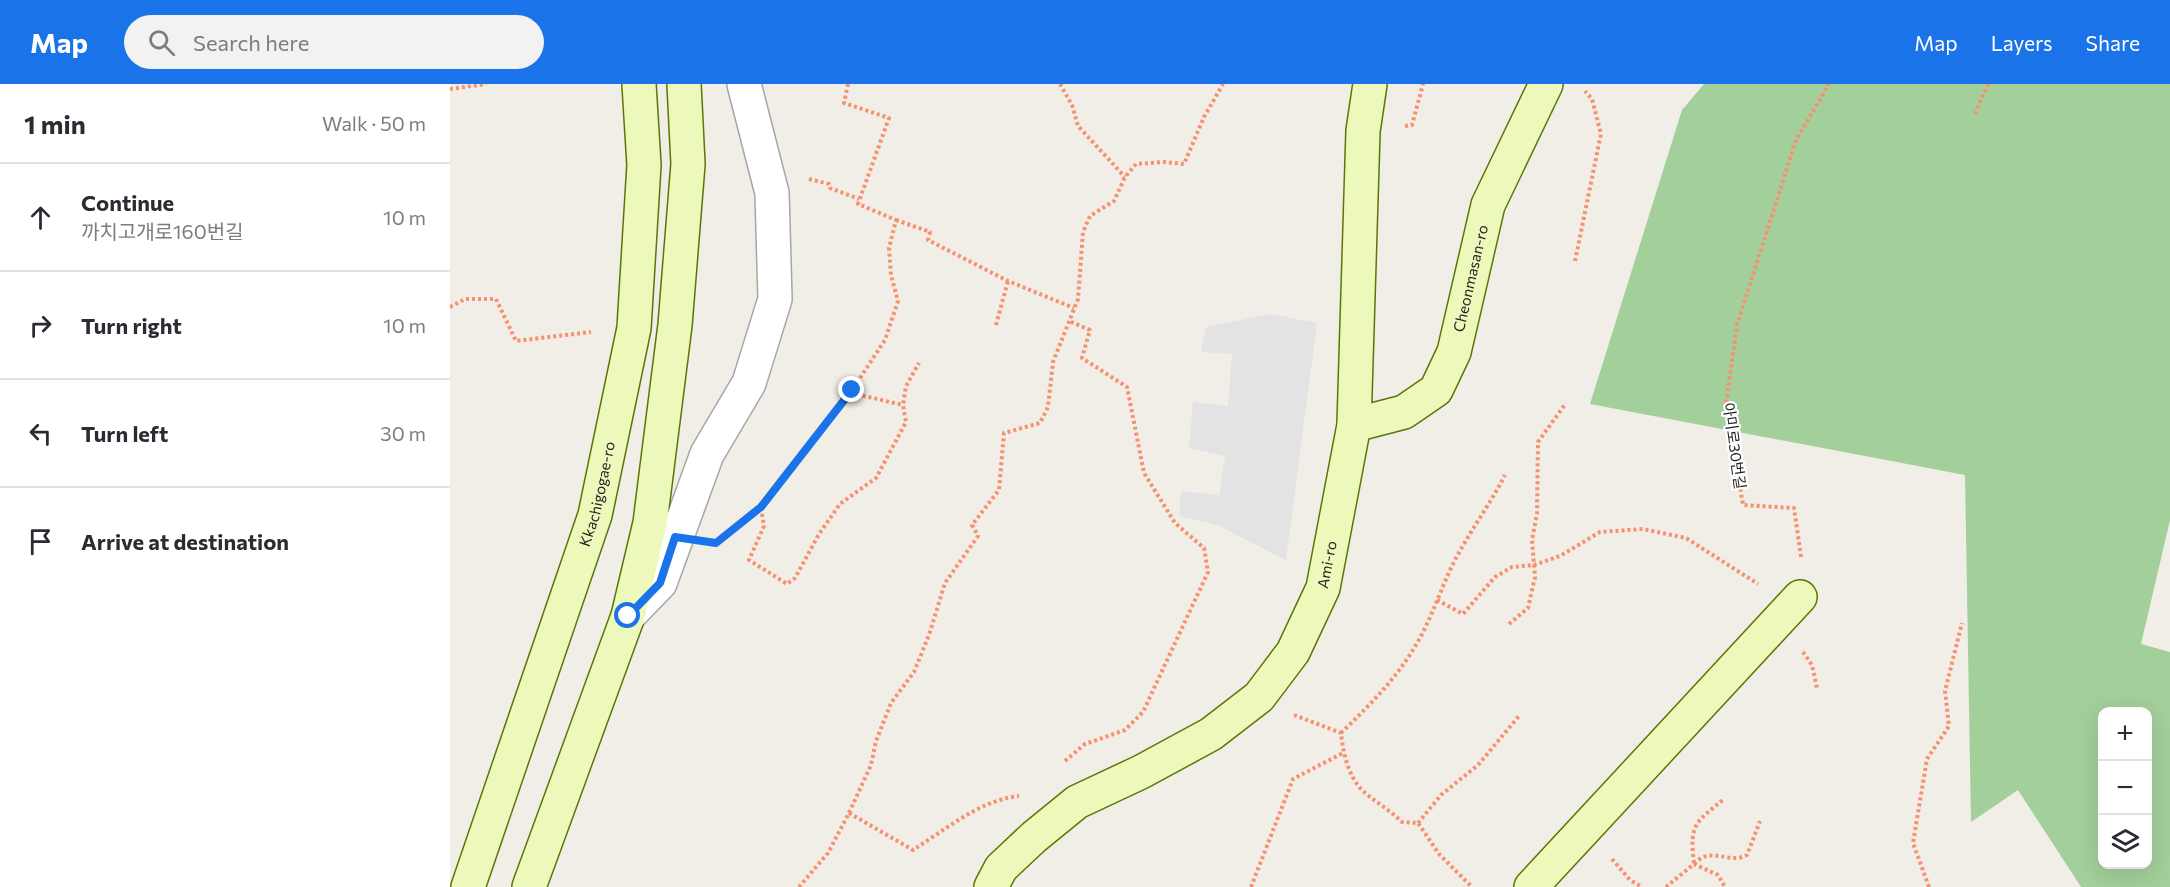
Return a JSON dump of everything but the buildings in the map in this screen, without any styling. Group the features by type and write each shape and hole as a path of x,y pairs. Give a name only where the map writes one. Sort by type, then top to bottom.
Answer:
{"street":[{"name":"Kkachigogae-ro","path":"468,887 595,515 634,328 644,165 639,84"},
{"path":"529,887 628,616 650,523 675,325 688,164 684,84"},
{"path":"628,616 660,583 707,454 749,383 775,299 772,193 744,84"},
{"name":"Ami-ro","path":"991,887 1001,868 1077,802 1141,772 1211,734 1259,696 1293,652 1323,588 1354,425 1363,131 1370,84"},
{"name":"Cheonmasan-ro","path":"1354,425 1404,412 1436,390 1454,352 1488,205 1546,84"},
{"path":"1531,887 1795,602"}],"path":[{"path":"450,89 486,84"},
{"path":"848,84 844,103 889,118 858,204 930,232 928,240 1008,281 1074,308"},
{"path":"1060,84 1072,105 1078,126 1125,177"},
{"path":"799,887 828,853 849,813 871,765 876,741 891,703 914,672 929,635 945,583 978,536 972,525 999,490 1004,433 1040,423 1048,407 1053,362 1078,299 1083,232 1090,216 1114,201 1125,177 1136,164 1165,162 1184,164 1204,117 1223,84"},
{"path":"1575,261 1601,134 1592,99 1578,84"},
{"name":"아미로30번길","path":"1795,602 1804,577 1794,508 1743,505 1726,404 1737,326 1796,140 1829,84"},
{"path":"1976,114 1988,84"},
{"path":"804,183 811,178 859,199"},
{"path":"675,537 716,543 761,507 852,390 885,340 898,301 891,275 889,248 896,220"},
{"path":"996,325 1008,281"},
{"path":"450,307 465,299 496,299 516,340 634,328"},
{"path":"1058,766 1085,744 1125,730 1143,712 1208,573 1204,548 1175,523 1144,473 1127,387 1082,358 1090,330 1069,321"},
{"path":"761,507 764,526 750,560 787,584 795,578 819,534 840,504 876,478 906,422 903,405 906,386 919,363"},
{"path":"852,390 864,396 903,405"},
{"path":"1509,624 1528,608 1535,577 1532,540 1537,513 1538,442 1566,403"},
{"path":"1341,733 1381,694 1406,661 1422,633 1457,557 1505,475"},
{"path":"1437,600 1463,614 1495,577 1512,567 1534,565 1560,556 1599,532 1643,529 1686,538 1763,587 1795,602"},
{"path":"1929,887 1913,843 1927,759 1949,726 1945,691 1962,624"},
{"path":"1259,696 1277,709 1341,733"},
{"path":"1418,823 1442,795 1478,765 1519,716"},
{"path":"1341,733 1344,759 1361,789 1390,810 1402,822 1418,823"},
{"path":"1251,887 1293,779 1343,753"},
{"path":"849,813 913,850 963,818 1002,797 1024,795"},
{"path":"1694,864 1692,834 1697,823 1725,798"},
{"path":"1668,886 1700,857 1710,854 1740,859 1747,855 1760,821"},
{"path":"1418,823 1439,854 1472,887"},
{"path":"1610,858 1630,880 1641,887"},
{"path":"1694,864 1718,875 1725,887"}],"green space":[{"path":"1704,84 2170,84 2170,520 2141,644 2170,652 2170,887 2081,887 2018,790 1971,822 1965,475 1590,404 1682,110"}],"shaded area":[{"path":"1271,314 1317,323 1286,560 1217,525 1179,516 1181,491 1219,495 1225,456 1189,448 1193,402 1228,406 1232,354 1201,352 1206,327"}],"route":[{"path":"628,616 660,583 675,537 716,543 761,507 852,390"}]}
